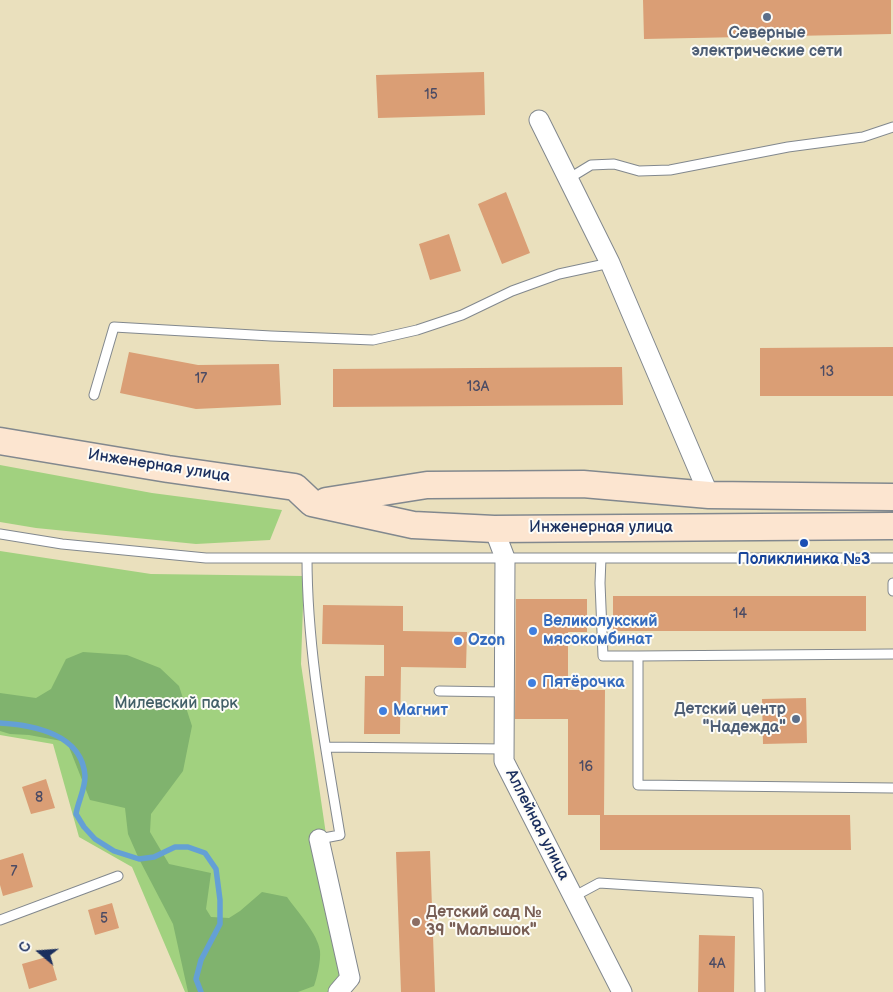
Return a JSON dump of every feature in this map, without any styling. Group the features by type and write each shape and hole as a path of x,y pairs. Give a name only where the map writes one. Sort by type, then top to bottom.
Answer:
{"main road":[{"name":"Инженерная улица","path":"0,441 168,469 295,487 312,503 413,525 494,529 893,526"},
{"path":"312,503 427,485 583,484 709,495 893,497"},
{"path":"413,525 418,491 427,485"}],"street":[{"path":"539,120 610,263 709,495"},
{"name":"Аллейная улица","path":"494,529 505,558 504,761 622,992"},
{"path":"319,839 350,978 338,992"}],"lane":[{"path":"568,179 590,165 614,164 639,171 670,170 788,147 863,137 893,127"},
{"path":"94,395 114,327 374,340 417,330 462,315 512,291 559,274 610,263"},
{"path":"0,534 62,544 206,558 893,558"},
{"path":"307,558 313,657 340,835 319,839"},
{"path":"601,558 600,583 603,656 893,654"},
{"path":"893,583 893,591"},
{"path":"638,656 638,785 893,788"},
{"path":"439,691 505,692"},
{"path":"326,747 504,749"},
{"path":"0,920 118,876"},
{"path":"573,897 599,883 758,893 760,992"}],"green space":[{"path":"0,465 152,493 282,510 270,540 196,544 36,528 0,522"},
{"name":"Милевский парк","path":"0,551 151,574 304,576 301,664 339,923 341,992 185,992 132,867 79,837 53,744 0,735"},
{"path":"83,652 127,655 160,668 179,686 192,726 183,771 151,814 150,832 169,864 211,873 206,909 211,917 229,918 262,892 287,897 311,930 318,944 320,959 314,986 298,992 188,992 173,924 128,834 125,808 90,800 67,742 0,731 0,693 36,698 51,689 66,659"}],"building":[{"name":"Северные электрические сети","path":"643,0 891,0 891,34 644,39"},
{"path":"484,72 485,115 378,118 376,75"},
{"path":"506,192 530,253 502,264 478,204"},
{"path":"449,234 461,271 430,280 419,244"},
{"path":"893,347 893,396 760,396 760,348"},
{"path":"129,352 198,365 279,364 281,405 196,409 120,393"},
{"path":"622,367 623,405 333,407 333,369"},
{"path":"613,596 866,596 866,631 613,631"},
{"path":"516,599 587,599 587,632 568,632 568,690 605,690 604,815 850,815 851,850 600,850 600,815 568,815 568,719 515,719"},
{"path":"323,605 403,606 403,631 467,632 466,668 401,667 400,734 364,734 365,676 384,676 384,645 322,644"},
{"path":"806,698 807,743 763,744 762,699"},
{"path":"46,779 55,808 31,814 22,787"},
{"name":"Детский сад № 39 \"Малышок\"","path":"430,851 435,992 401,992 396,852"},
{"path":"23,853 33,887 3,896 0,885 0,860"},
{"path":"112,903 119,928 95,935 88,910"},
{"path":"699,935 735,936 734,992 698,992"},
{"path":"50,956 57,980 29,989 22,964"}],"waterway":[{"path":"0,723 27,726 54,734 75,750 82,762 85,776 76,814 95,839 114,851 139,859 154,857 175,847 188,847 205,853 216,869 220,900 220,924 201,960 196,979 201,992"}],"place":[{"name":"Северные электрические сети","path":"767,17"},
{"name":"Поликлиника №3","path":"804,543"},
{"name":"Великолукский мясокомбинат","path":"533,631"},
{"name":"Ozon","path":"458,641"},
{"name":"Пятёрочка","path":"532,683"},
{"name":"Магнит","path":"383,711"},
{"name":"Детский центр \"Надежда\"","path":"796,719"},
{"name":"Детский сад № 39 \"Малышок\"","path":"416,922"}]}
